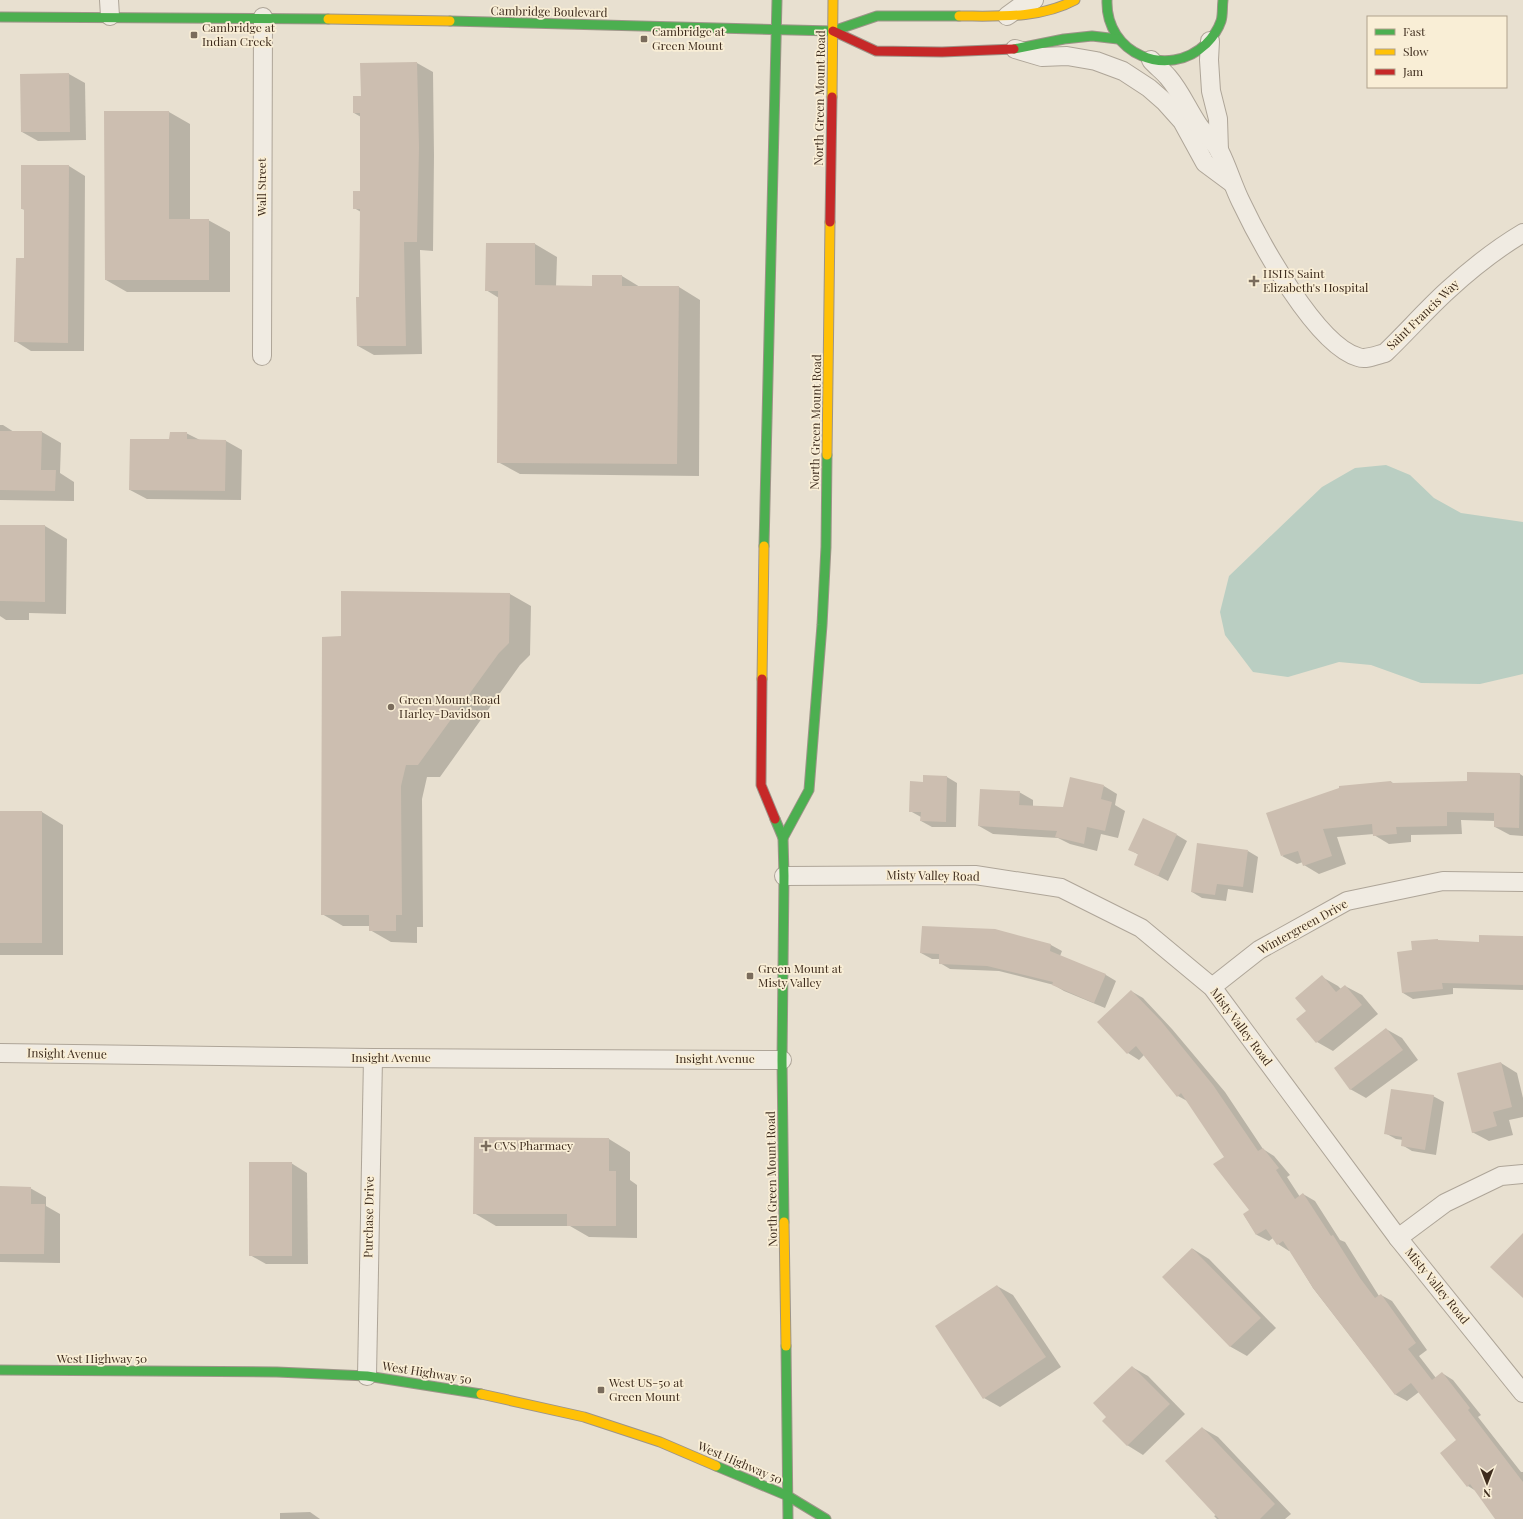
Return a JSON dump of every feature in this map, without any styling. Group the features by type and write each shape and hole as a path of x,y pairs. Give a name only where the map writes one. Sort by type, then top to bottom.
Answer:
{"street":[{"name":"North Green Mount Road","path":"777,0 763,593 761,785 783,838 782,1060 788,1519"},
{"name":"North Green Mount Road","path":"783,838 809,790 822,625 826,547 833,0"},
{"path":"1007,16 1025,3 1034,0"},
{"path":"833,31 877,16 1007,16 1041,12 1064,6 1075,0"},
{"path":"1107,0 1108,16 1118,39 1138,56 1164,62 1183,59 1200,50 1210,42 1222,19 1223,0"},
{"name":"Cambridge Boulevard","path":"0,17 110,8 263,17 833,31"},
{"name":"Wall Street","path":"262,356 263,17"},
{"path":"833,31 876,51 942,52 1014,49 1064,39 1092,36 1118,39"},
{"name":"Saint Francis Way","path":"1210,42 1209,60 1211,91 1218,119 1219,151"},
{"name":"Saint Francis Way","path":"1014,49 1042,57 1067,56 1096,61 1123,71 1149,88 1165,102 1182,121 1205,163 1233,184"},
{"name":"Saint Francis Way","path":"1151,60 1168,76 1199,125 1219,151 1263,246 1291,290 1318,326 1336,346 1350,354 1360,358 1372,357 1385,353 1447,291 1477,265 1523,233"},
{"name":"Misty Valley Road","path":"784,876 975,875 1061,888 1141,928 1212,987 1398,1238 1523,1393"},
{"name":"Wintergreen Drive","path":"1212,987 1259,950 1347,902 1444,881 1523,882"},
{"name":"Insight Avenue","path":"0,1053 373,1058 782,1060"},
{"name":"Purchase Drive","path":"367,1376 373,1058"},
{"path":"1398,1238 1445,1203 1501,1176 1523,1174"},
{"name":"West Highway 50","path":"0,1370 277,1372 367,1376 488,1395 584,1418 660,1442 788,1496 826,1519"}],"shaded area":[{"path":"1386,465 1410,475 1434,498 1461,513 1523,522 1523,674 1480,684 1421,683 1371,665 1339,662 1288,677 1253,672 1225,635 1220,612 1229,576 1322,487 1355,468"}],"building":[{"path":"417,62 419,147 417,242 404,242 406,346 357,346 356,297 359,297 360,209 353,209 353,191 360,191 360,113 353,113 353,96 361,96 360,63"},
{"path":"69,73 70,132 21,132 20,74"},
{"path":"104,111 169,111 169,219 209,219 209,280 105,280"},
{"path":"21,165 69,165 68,343 14,342 16,258 24,258 24,209 21,209"},
{"path":"486,243 535,243 535,285 592,286 592,275 622,275 622,286 679,286 677,464 497,463 498,291 485,291"},
{"path":"0,431 42,431 41,470 56,470 55,491 0,490"},
{"path":"170,432 187,432 187,439 226,440 225,491 129,490 130,439 169,439"},
{"path":"0,525 45,525 45,602 0,601"},
{"name":"Green Mount Road Harley-Davidson","path":"341,591 510,593 509,643 499,653 418,765 406,765 401,786 402,915 396,915 396,931 369,931 369,915 321,915 322,637 341,636"},
{"path":"1467,772 1520,773 1519,828 1494,827 1494,813 1447,812 1447,826 1396,827 1397,834 1373,836 1372,824 1323,829 1332,856 1303,866 1298,851 1281,856 1266,813 1339,788 1339,786 1391,781 1392,783 1467,781"},
{"path":"923,775 947,776 946,822 920,821 921,812 909,812 910,781 923,782"},
{"path":"1070,777 1104,785 1101,799 1112,802 1105,831 1087,827 1084,844 1055,837 1057,831 978,826 980,789 1020,791 1019,805 1063,807"},
{"path":"0,811 42,811 42,943 0,943"},
{"path":"1143,818 1177,834 1158,876 1134,865 1138,854 1128,850"},
{"path":"1197,843 1248,850 1243,887 1217,884 1215,895 1191,892"},
{"path":"922,926 995,929 1051,944 1050,951 1106,974 1094,1003 1052,985 1053,982 987,966 939,964 939,954 920,953"},
{"path":"1479,935 1523,936 1523,985 1442,983 1443,989 1402,993 1397,952 1412,950 1411,941 1438,939 1479,942"},
{"path":"1322,975 1336,992 1345,985 1362,1005 1316,1043 1296,1019 1306,1011 1295,998"},
{"path":"1131,990 1161,1021 1213,1085 1258,1151 1263,1148 1279,1168 1276,1170 1295,1199 1303,1193 1331,1236 1333,1235 1360,1278 1375,1298 1381,1294 1416,1343 1408,1349 1432,1380 1442,1372 1470,1408 1468,1410 1523,1482 1523,1519 1495,1519 1470,1484 1467,1487 1440,1453 1456,1440 1411,1383 1395,1395 1313,1288 1283,1241 1277,1245 1266,1229 1256,1235 1243,1214 1249,1210 1213,1164 1224,1157 1181,1093 1177,1097 1136,1046 1127,1054 1097,1022"},
{"path":"1386,1028 1403,1050 1350,1090 1334,1068"},
{"path":"1501,1062 1512,1107 1493,1112 1497,1126 1472,1133 1457,1073"},
{"path":"1391,1089 1434,1095 1425,1150 1401,1146 1402,1137 1384,1134"},
{"path":"474,1137 609,1138 609,1171 616,1171 616,1226 567,1226 567,1214 473,1214"},
{"path":"249,1162 292,1162 292,1256 249,1256"},
{"path":"0,1186 31,1187 31,1204 45,1204 44,1254 0,1254"},
{"path":"1523,1233 1523,1298 1490,1267"},
{"path":"1192,1248 1261,1318 1230,1347 1162,1277"},
{"path":"997,1285 1046,1357 983,1399 935,1326"},
{"path":"1132,1366 1170,1404 1127,1446 1102,1421 1106,1417 1093,1403"},
{"path":"1202,1427 1275,1504 1260,1519 1219,1519 1165,1461"}],"traffic: fast":[{"path":"764,546 777,0"},
{"path":"1107,0 1109,19 1116,35 1127,47 1142,56 1157,60 1174,60 1191,55 1206,44 1215,34 1220,24 1223,0"},
{"path":"450,21 833,31 877,16 959,16"},
{"path":"0,17 328,19"},
{"path":"1014,49 1064,39 1092,36 1118,39"},
{"path":"783,838 809,790 822,625 826,547 827,455"},
{"path":"775,819 783,838 784,876 782,1060 784,1222"},
{"path":"786,1346 788,1519"},
{"path":"0,1370 277,1372 367,1376 481,1394"},
{"path":"716,1466 788,1496 826,1519"}],"traffic: slow":[{"path":"832,97 833,0"},
{"path":"959,16 1003,16 1033,13 1047,11 1075,0"},
{"path":"328,19 450,21"},
{"path":"827,455 830,222"},
{"path":"762,679 764,546"},
{"path":"784,1222 786,1346"},
{"path":"481,1394 584,1417 660,1442 716,1466"}],"traffic: jam":[{"path":"833,31 876,51 942,52 1014,49"},
{"path":"830,222 832,97"},
{"path":"762,679 761,785 775,819"}],"place":[{"name":"Cambridge at Indian Creek","path":"194,35"},
{"name":"Cambridge at Green Mount","path":"644,39"},
{"name":"HSHS Saint Elizabeth's Hospital","path":"1254,281"},
{"name":"Green Mount Road Harley-Davidson","path":"391,707"},
{"name":"Green Mount at Misty Valley","path":"750,976"},
{"name":"CVS Pharmacy","path":"486,1146"},
{"name":"West US-50 at Green Mount","path":"601,1390"}]}
